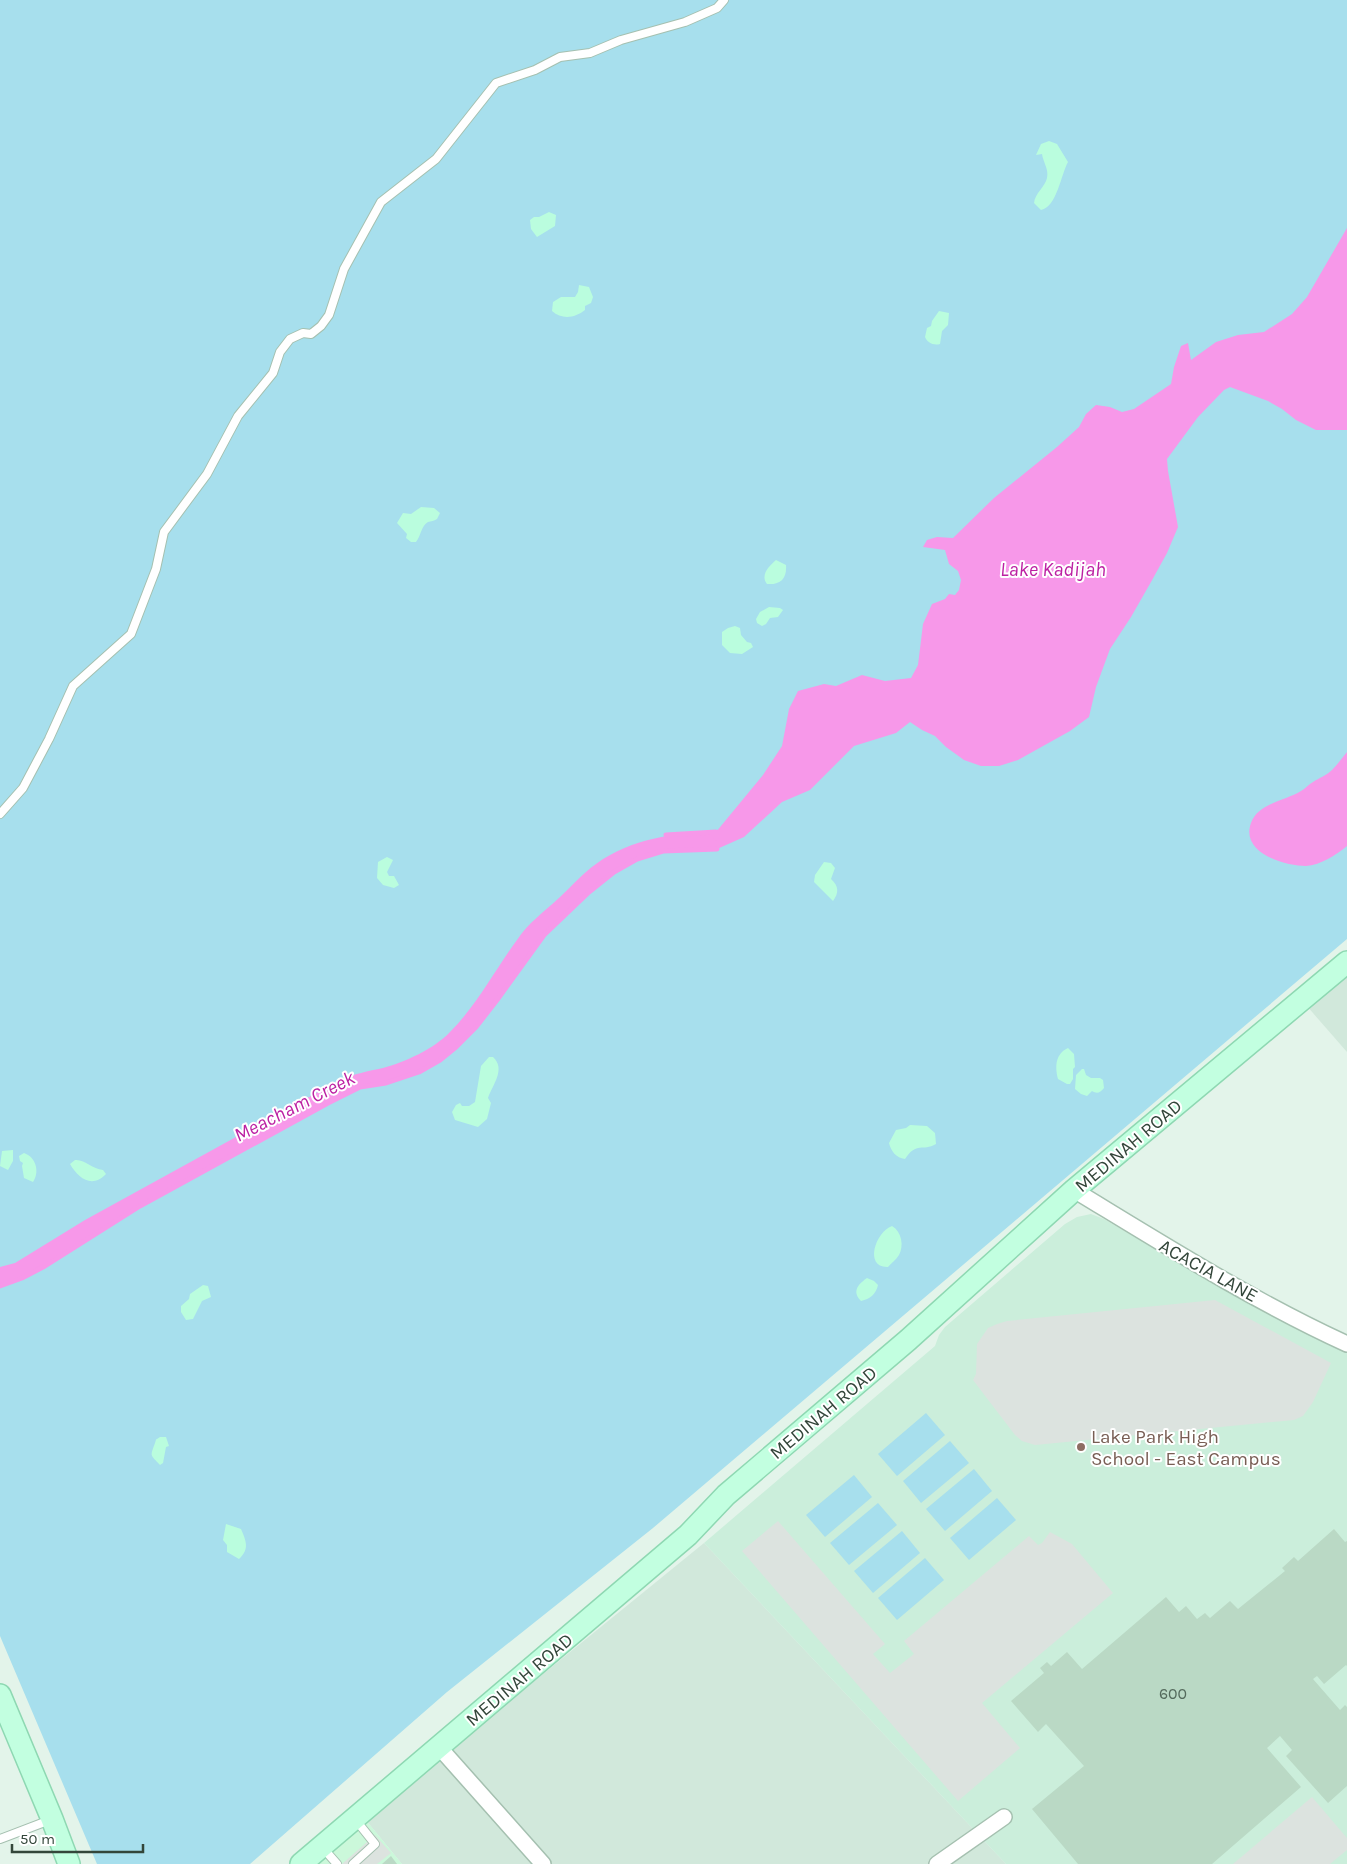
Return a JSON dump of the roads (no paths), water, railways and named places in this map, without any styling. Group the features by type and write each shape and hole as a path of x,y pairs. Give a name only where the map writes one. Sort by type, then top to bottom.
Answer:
{"main road":[{"name":"MEDINAH ROAD","path":"303,1864 688,1535 726,1496 908,1340 1074,1190 1347,962"},
{"path":"0,1695 69,1864"}],"street":[{"name":"ACACIA LANE","path":"1074,1190 1226,1280 1347,1344"},
{"path":"439,1746 543,1864"},
{"path":"937,1864 1004,1817"}],"lane":[{"path":"0,814 23,788 49,739 73,686 131,634 156,569 164,532 207,474 238,416 273,373 280,352 285,344 290,339 303,333 310,334 322,326 329,315 344,269 381,202 436,159 496,83 535,70 560,58 590,54 621,40 685,22 717,8 724,0"},
{"path":"352,1864 376,1844 355,1818"},
{"path":"0,1839 52,1819"},
{"path":"321,1847 337,1864"}],"water":[{"name":"Lake Kadijah","path":"1347,228 1347,430 1316,430 1296,420 1268,401 1230,387 1224,390 1198,417 1167,459 1178,527 1167,553 1151,582 1110,649 1096,687 1089,717 1070,731 1018,760 999,766 981,766 964,760 935,736 910,722 896,733 854,746 810,790 782,802 744,837 717,849 663,851 637,859 614,872 589,892 544,935 476,1027 440,1060 419,1072 386,1083 360,1087 328,1103 140,1206 45,1266 22,1278 0,1286 0,1267 15,1263 85,1220 340,1080 400,1062 436,1044 460,1022 526,928 587,871 610,855 624,848 654,839 716,832 763,775 782,746 789,709 798,691 824,684 836,686 862,675 885,681 911,678 918,665 923,624 932,604 945,599 949,594 955,595 959,590 961,580 958,571 949,564 945,550 923,547 927,540 937,537 953,538 994,498 1079,427 1086,414 1096,405 1110,407 1122,412 1134,409 1171,384 1181,346 1188,343 1191,360 1216,342 1238,335 1264,332 1292,314 1307,297"},
{"path":"1347,752 1347,846 1323,862 1306,866 1287,864 1266,856 1258,850 1252,842 1249,833 1255,816 1266,807 1301,791 1328,773"}],"waterway":[{"name":"Meacham Creek","path":"666,835 716,832 716,838"},
{"name":"Meacham Creek","path":"0,1286 22,1278 45,1266 140,1206 328,1103 360,1087 386,1083 419,1072 440,1060 476,1027 544,935 589,892 614,872 637,859 663,851 717,849"}],"place":[{"name":"Lake Park High School - East Campus","path":"1081,1447"}]}
